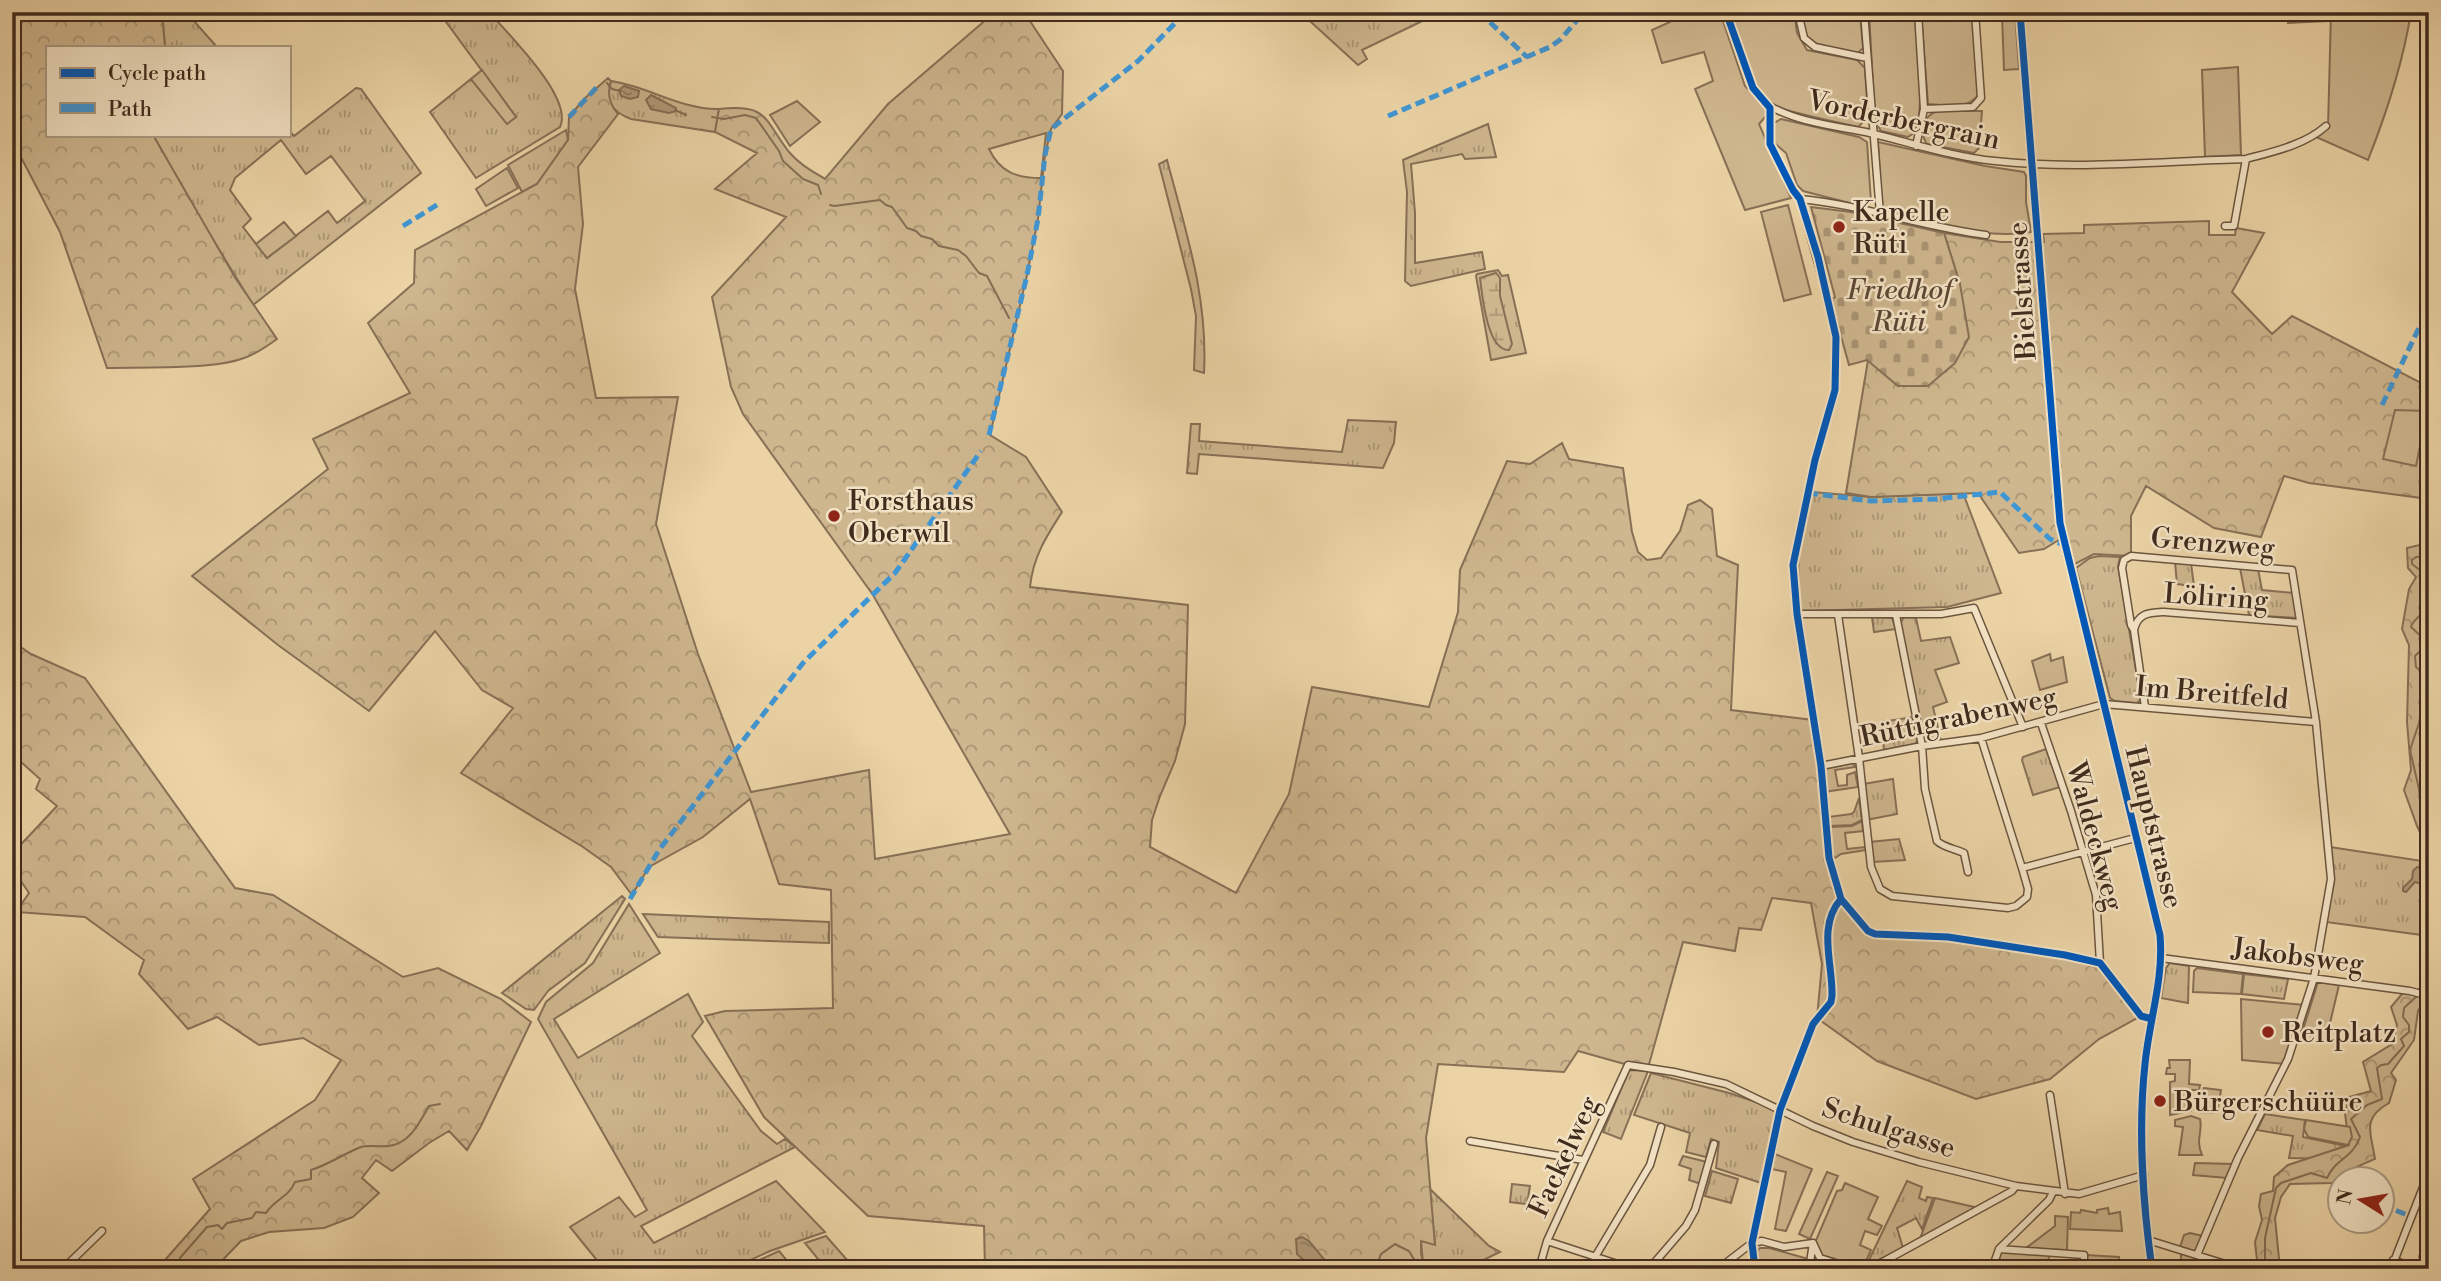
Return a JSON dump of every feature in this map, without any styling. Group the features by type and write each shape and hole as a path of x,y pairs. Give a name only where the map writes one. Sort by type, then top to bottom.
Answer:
{"main road":[{"name":"Bielstrasse","path":"2020,12 2060,523 2069,567"},
{"name":"Hauptstrasse","path":"2069,567 2158,927 2161,958 2144,1065 2144,1175 2152,1269"}],"street":[{"path":"1726,12 1753,89 1768,105 1770,144 1800,199 1829,302"},
{"path":"1798,12 1804,38 1815,47 1867,58"},
{"path":"1864,12 1880,214"},
{"path":"1916,146 1924,109 1918,12"},
{"path":"1924,109 1973,107 1981,98 1975,12"},
{"name":"Vorderbergrain","path":"1768,105 1786,116 1874,134 1916,146 1992,161 2033,164 2246,159 2317,135 2326,126"},
{"path":"2225,226 2234,226 2246,159"},
{"path":"1800,199 1843,204 1954,231 1986,235"},
{"name":"Grenzweg","path":"2134,630 2122,568 2124,560 2131,556 2292,570 2300,623"},
{"path":"1797,614 1941,614 1974,608 2024,727"},
{"name":"Löliring","path":"2145,708 2134,630 2140,616 2164,612 2300,623"},
{"path":"1838,615 1859,758 1871,867 1880,889 1892,896 2008,908 2018,905 2027,897 2028,889 2022,868 1981,738"},
{"path":"1896,615 1922,746 1924,784 1937,841 1964,853 1968,872"},
{"path":"2197,1255 2239,1156 2288,1059 2314,978 2331,879 2316,722 2300,623"},
{"name":"Im Breitfeld","path":"2104,704 2316,722"},
{"name":"Rüttigrabenweg","path":"1821,766 1922,746 1981,738 2104,704"},
{"name":"Waldeckweg","path":"2041,723 2084,852 2098,905 2100,963 2141,1016 2152,1019"},
{"path":"2022,868 2135,838"},
{"name":"Jakobsweg","path":"2161,958 2410,991 2427,996"},
{"name":"Schulgasse","path":"1628,1065 1726,1084 1853,1142 2015,1186 2079,1195 2144,1175"},
{"name":"Fackelweg","path":"1539,1267 1547,1241 1628,1065"},
{"path":"2050,1095 2065,1194"},
{"path":"1755,1269 1752,1242 1780,1110"},
{"path":"1595,1257 1650,1165 1661,1127"},
{"path":"1470,1141 1583,1160"},
{"path":"1649,1269 1694,1213 1714,1144"},
{"path":"2391,1269 2429,1172"},
{"path":"1870,1269 2012,1191 2015,1186"},
{"path":"1992,1269 1999,1249 2049,1200 2053,1192"},
{"path":"63,1269 103,1231"},
{"path":"2148,1240 2222,1263 2225,1269"},
{"path":"1547,1241 1629,1268"},
{"path":"1718,1269 1752,1242 1762,1241 1784,1248 1813,1243"},
{"path":"1809,1269 1813,1243"},
{"path":"1813,1243 1820,1258 1854,1269"},
{"path":"1999,1249 2084,1255 2084,1269"},
{"path":"2393,1260 2418,1269"}],"green space":[{"path":"12,12 162,12 165,46 46,46 46,136 154,136 236,279 277,339 253,354 230,362 158,368 107,368 60,232 12,140"},
{"path":"162,12 186,12 216,46 165,46"},
{"path":"444,12 489,12 537,67 549,84 562,115 560,127 476,178 430,112 471,79 507,123 516,117 441,15"},
{"path":"995,12 1024,12 1063,71 1062,114 1051,129 1045,155 1038,219 1027,275 990,435 1026,457 1062,512 1037,557 1030,587 1188,605 1185,724 1175,761 1152,820 1150,847 1236,893 1289,794 1312,687 1429,707 1458,612 1460,570 1507,461 1530,464 1562,443 1569,459 1623,468 1632,532 1638,552 1647,560 1661,558 1680,531 1688,505 1700,500 1712,509 1717,556 1738,565 1731,710 1813,720 1821,766 1829,858 1841,899 1868,931 1948,937 2100,963 2141,1016 2099,1039 2050,1079 1976,1099 1877,1061 1817,1018 1822,964 1811,903 1772,898 1761,930 1739,928 1735,951 1683,942 1648,1068 1578,1051 1564,1072 1438,1064 1426,1138 1435,1245 1421,1241 1421,1251 1427,1267 1441,1264 1445,1269 1420,1269 1409,1251 1395,1244 1381,1254 1375,1269 985,1269 984,1226 868,1216 764,1117 705,1016 725,1011 833,1008 831,890 779,884 750,799 703,837 649,867 632,895 611,867 583,847 461,773 513,708 482,690 435,631 369,711 278,645 192,576 328,469 313,439 410,393 368,323 414,283 415,250 537,184 568,140 569,117 584,99 608,78 611,81 610,98 618,114 578,167 583,224 575,289 596,398 678,397 656,524 698,654 751,792 869,770 875,859 1010,834 873,595 743,414 731,387 712,297 786,217 715,189 757,153 715,132 719,109 756,111 768,122 793,156 825,179 888,104","holes":["1046,133 1041,178 1024,177 1010,172 998,163 989,149"]},
{"path":"1300,12 1441,12 1362,50 1367,59 1358,65"},
{"path":"1667,12 1720,12 1745,86 1766,108 1766,116 1759,124 1791,198 1745,210 1695,89 1713,81 1704,52 1662,63 1652,30 1670,22"},
{"path":"1729,12 1794,12 1797,33 1807,50 1857,60 1865,68 1868,117 1858,127 1773,105 1757,87 1751,75"},
{"path":"1800,12 1860,12 1863,48 1858,53 1815,43 1805,34"},
{"path":"1869,12 1886,12 1891,16 1915,13 1920,102 1917,131 1908,137 1881,131 1875,121"},
{"path":"1921,12 1973,12 1979,94 1968,103 1956,106 1928,104"},
{"path":"1997,12 2015,12 2019,69 2004,70 2002,14"},
{"path":"2288,12 2327,12 2327,21 2288,23"},
{"path":"2331,12 2411,12 2394,87 2368,160 2316,137 2328,128"},
{"path":"2238,67 2241,155 2205,157 2202,70"},
{"path":"482,70 516,117 507,124 471,79"},
{"path":"611,81 691,106 719,109 715,132 624,116 614,109 609,100"},
{"path":"356,88 361,89 421,173 253,305 154,136 290,136 290,131 294,136","holes":["281,140 306,174 331,156 365,201 337,223 328,211 267,258 243,227 251,219 230,190 235,178"]},
{"path":"797,101 820,122 790,146 770,115"},
{"path":"1938,111 1982,111 1979,148 1974,153 1927,144 1923,134 1924,124 1929,116"},
{"path":"1781,119 1859,137 1867,142 1871,202 1865,207 1803,191 1797,185 1786,153 1773,142 1772,124"},
{"path":"1488,124 1496,157 1465,159 1462,154 1411,164 1415,263 1482,252 1485,269 1411,286 1405,281 1407,192 1403,160"},
{"path":"566,130 568,140 537,184 522,192 508,165"},
{"path":"1878,142 2024,172 2031,232 1976,232 1882,212"},
{"path":"1167,160 1199,291 1203,318 1204,373 1194,370 1196,316 1159,164"},
{"path":"507,168 518,188 486,206 476,189"},
{"path":"1788,205 1811,294 1784,301 1761,212"},
{"name":"Friedhof Rüti","path":"1811,207 1851,212 1944,233 1960,284 1969,337 1955,363 1928,386 1898,386 1867,360 1849,365 1831,300 1835,297"},
{"path":"2209,221 2209,235 2235,235 2236,228 2264,233 2232,292 2272,334 2292,316 2429,387 2429,499 2309,483 2284,476 2261,537 2214,528 2146,486 2131,516 2131,556 2094,554 2069,567 2062,538 2044,549 2019,553 1978,493 1871,497 1846,493 1868,360 1898,386 1960,284 1944,233 2000,242 2044,242 2043,234 2084,233 2084,225"},
{"path":"284,222 296,236 267,258 256,244"},
{"path":"1498,270 1502,276 1508,275 1526,353 1491,360 1476,276"},
{"path":"1496,273 1500,278 1500,296 1512,344 1509,350 1502,348 1495,341 1484,308 1480,278"},
{"path":"2395,410 2429,411 2429,441 2420,446 2416,466 2383,459"},
{"path":"1348,420 1396,422 1394,443 1383,468 1199,454 1197,474 1187,473 1191,424 1200,424 1199,441 1342,452"},
{"path":"1812,492 1871,497 1963,493 2001,593 1947,607 1800,611 1800,536"},
{"path":"2429,520 2429,563 2424,567 2429,573 2429,732 2426,753 2429,754 2429,851 2404,790 2411,770 2407,722 2409,645 2402,629 2409,589 2416,577 2408,568 2407,548 2428,543 2426,523"},
{"path":"2120,557 2118,566 2141,699 2137,703 2110,698 2076,568 2090,558"},
{"path":"2175,562 2191,563 2194,586 2177,584"},
{"path":"2240,568 2258,569 2262,590 2293,593 2296,618 2249,615"},
{"path":"1872,617 1892,618 1896,629 1874,632"},
{"path":"1904,617 1916,618 1921,641 1950,637 1959,663 1935,670 1947,702 1933,707 1941,741 1925,742 1923,737 1900,624"},
{"path":"12,641 31,654 85,678 235,888 273,895 403,977 438,968 501,999 531,1022 467,1150 449,1131 392,1171 376,1160 362,1178 379,1193 353,1217 324,1228 269,1232 241,1241 214,1269 157,1269 210,1209 193,1179 315,1100 341,1060 303,1038 259,1045 217,1017 188,1029 139,974 144,960 85,917 16,912 29,893 12,868 12,854 57,806 36,789 40,779 12,754"},
{"path":"2050,654 2051,661 2063,657 2067,682 2040,690 2032,661"},
{"path":"1914,717 1918,740 1915,744 1884,750 1881,722"},
{"path":"2046,749 2060,787 2033,795 2022,760 2023,757"},
{"path":"1853,763 1855,767 1835,770 1838,786 1847,785 1847,775 1855,772 1858,787 1824,792 1823,769"},
{"path":"1893,779 1897,814 1866,820 1863,784"},
{"path":"1859,798 1862,820 1852,825 1829,826 1828,817 1851,814"},
{"path":"1862,821 1863,831 1845,833 1847,849 1865,847 1866,850 1841,854 1835,858 1830,851 1829,827 1852,826"},
{"path":"1899,839 1905,860 1873,862 1870,842"},
{"path":"2330,847 2429,862 2429,936 2326,922 2334,882"},
{"path":"622,896 625,899 585,963 548,991 534,1010 526,1009 502,993"},
{"path":"629,904 660,953 554,1019 578,1058 688,994 703,1022 692,1036 761,1131 777,1144 785,1139 795,1147 641,1226 654,1243 776,1181 825,1232 770,1251 731,1269 604,1269 570,1227 619,1197 635,1217 647,1210 538,1019 546,1002 593,963"},
{"path":"643,914 829,922 829,943 658,937"},
{"path":"2429,950 2429,990 2418,1011 2414,1040 2391,1073 2396,1080 2389,1103 2374,1115 2371,1121 2370,1134 2375,1159 2359,1166 2326,1166 2326,1183 2290,1184 2281,1197 2275,1218 2280,1269 2258,1269 2255,1242 2262,1220 2259,1206 2261,1194 2273,1191 2274,1177 2288,1165 2349,1145 2345,1113 2349,1097 2371,1091 2363,1062 2392,1044 2397,1025 2391,1007 2402,994 2418,990 2425,983 2422,958"},
{"path":"2170,963 2189,966 2188,1003 2161,998 2166,968"},
{"name":"Reitplatz","path":"2197,968 2243,974 2241,994 2193,992 2194,971"},
{"path":"2244,974 2288,979 2284,999 2242,994"},
{"name":"Reitplatz","path":"2318,982 2339,985 2326,1040 2302,1033"},
{"name":"Reitplatz","path":"2241,999 2304,1005 2285,1064 2242,1060"},
{"path":"2169,1060 2190,1060 2189,1084 2200,1085 2199,1090 2190,1090 2186,1105 2191,1107 2191,1111 2170,1115 2170,1082 2175,1081 2175,1074 2166,1074 2167,1068 2170,1068"},
{"path":"1629,1070 1648,1071 1621,1139 1603,1132"},
{"path":"1651,1073 1729,1093 1780,1110 1761,1183 1716,1168 1719,1142 1711,1139 1706,1157 1686,1152 1690,1133 1634,1115"},
{"path":"2204,1088 2221,1090 2218,1108 2213,1113 2198,1112"},
{"path":"2265,1114 2305,1120 2303,1137 2346,1146 2349,1154 2334,1159 2289,1158 2293,1136 2257,1130"},
{"path":"2191,1116 2200,1119 2199,1145 2202,1155 2179,1155 2183,1127 2175,1126 2175,1120"},
{"name":"Reitplatz","path":"2306,1120 2350,1127 2352,1137 2348,1145 2308,1137 2304,1129"},
{"path":"1775,1154 1812,1169 1786,1231 1775,1229 1786,1172 1772,1169"},
{"path":"1683,1156 1707,1162 1701,1184 1689,1180 1691,1169 1679,1165"},
{"path":"2195,1163 2233,1164 2227,1178 2193,1175"},
{"path":"1712,1171 1738,1179 1731,1203 1705,1196"},
{"path":"1827,1172 1838,1176 1810,1239 1799,1234"},
{"path":"1907,1181 1922,1187 1919,1198 1926,1201 1927,1197 1933,1198 1922,1229 1916,1218 1897,1228 1903,1248 1866,1266"},
{"path":"1845,1183 1878,1197 1868,1219 1882,1226 1877,1235 1865,1231 1860,1245 1871,1250 1863,1268 1811,1252 1837,1191 1842,1190"},
{"path":"1512,1184 1530,1186 1527,1204 1510,1202"},
{"path":"1429,1188 1489,1246 1500,1252 1465,1269 1444,1269 1440,1264 1427,1267 1423,1263 1421,1241 1435,1244"},
{"path":"1935,1198 1976,1209 1920,1239"},
{"path":"2108,1208 2109,1214 2120,1212 2122,1231 2070,1229 2071,1212 2080,1213 2081,1210 2097,1213 2097,1210"},
{"path":"2055,1216 2068,1217 2067,1250 2026,1248 2055,1226"},
{"path":"2429,1231 2429,1269 2419,1266 2423,1260 2419,1257"},
{"path":"2190,1233 2203,1236 2197,1252 2180,1247 2184,1235"},
{"path":"826,1236 855,1269 826,1269 805,1243"},
{"path":"1395,1244 1409,1251 1420,1269 1375,1269 1381,1254"},
{"path":"1760,1248 1805,1258 1805,1269 1757,1269 1756,1253"},
{"path":"779,1251 794,1269 740,1269"},
{"path":"2001,1251 2051,1254 2043,1269 1994,1269"},
{"path":"2181,1253 2208,1262 2204,1269 2181,1269"},
{"path":"2086,1255 2119,1257 2119,1269 2087,1269"}],"water":[{"path":"624,86 639,91 638,97 630,99 621,96 619,90"},
{"path":"651,95 676,108 676,111 669,113 651,109 646,100"},
{"path":"2417,867 2425,869 2428,879 2422,884 2415,882 2406,892 2403,891 2412,879 2413,871"},
{"path":"1302,1237 1309,1241 1328,1264 1309,1265 1297,1254 1296,1239"}],"waterway":[{"path":"607,83 612,89 620,91"},
{"path":"675,110 686,115"},
{"path":"712,117 724,119 745,115 756,118 783,161 803,179 818,185 821,194"},
{"path":"830,205 880,200 892,207 907,228 932,239 939,246 958,250 966,256 979,273 987,276 1009,318"},
{"path":"2429,448 2423,452 2420,464 2429,469"},
{"path":"2429,556 2412,560 2412,564 2429,577"},
{"path":"2429,588 2421,593 2423,609 2411,627 2424,639 2423,648 2415,656 2416,667 2422,672 2424,695 2410,750 2419,789 2421,813 2429,830"},
{"path":"2422,884 2429,883"},
{"path":"2429,958 2429,966"},
{"path":"2422,991 2429,979"},
{"path":"2265,1269 2265,1238 2276,1188 2281,1183 2311,1173 2327,1178 2335,1166 2353,1150 2360,1137 2351,1119 2367,1105 2382,1099 2377,1068 2388,1064 2404,1046 2401,1039 2409,1032 2409,1025 2403,1017 2404,1008 2418,995"},
{"path":"164,1269 176,1268 180,1258 207,1227 218,1225 222,1229 227,1223 252,1218 256,1212 266,1213 295,1182 311,1179 311,1170 354,1150 364,1146 388,1146 402,1142 413,1132 429,1106 440,1104"}],"marked path":[{"path":"989,435 1027,275 1051,129 1138,61 1186,12"},
{"path":"1479,12 1527,57"},
{"path":"1388,116 1550,47 1561,39 1584,12"},
{"path":"569,117 598,86"},
{"path":"403,226 440,203"},
{"path":"2382,405 2429,307"},
{"path":"630,899 659,850 803,663 895,573 981,451"},
{"path":"1808,493 1871,501 1936,499 2000,492 2050,539 2064,545"},
{"path":"2396,1210 2410,1216"}],"cycle path":[{"path":"1726,12 1753,88 1770,108 1770,144 1800,199 1818,257 1836,337 1835,390 1815,460 1793,565 1797,614 1821,766 1829,858 1841,899 1868,931 1875,934 1948,937 2100,963 2141,1016 2152,1019"},
{"path":"2020,12 2060,523 2160,935 2160,968 2147,1048 2142,1114 2144,1193 2152,1269"},
{"path":"1755,1269 1752,1243 1780,1110 1813,1024 1831,1002 1828,933 1834,910 1841,899"}],"place":[{"name":"Kapelle Rüti","path":"1839,227"},
{"name":"Forsthaus Oberwil","path":"834,516"},
{"name":"Reitplatz","path":"2268,1032"},
{"name":"Bürgerschüüre","path":"2160,1101"}]}
